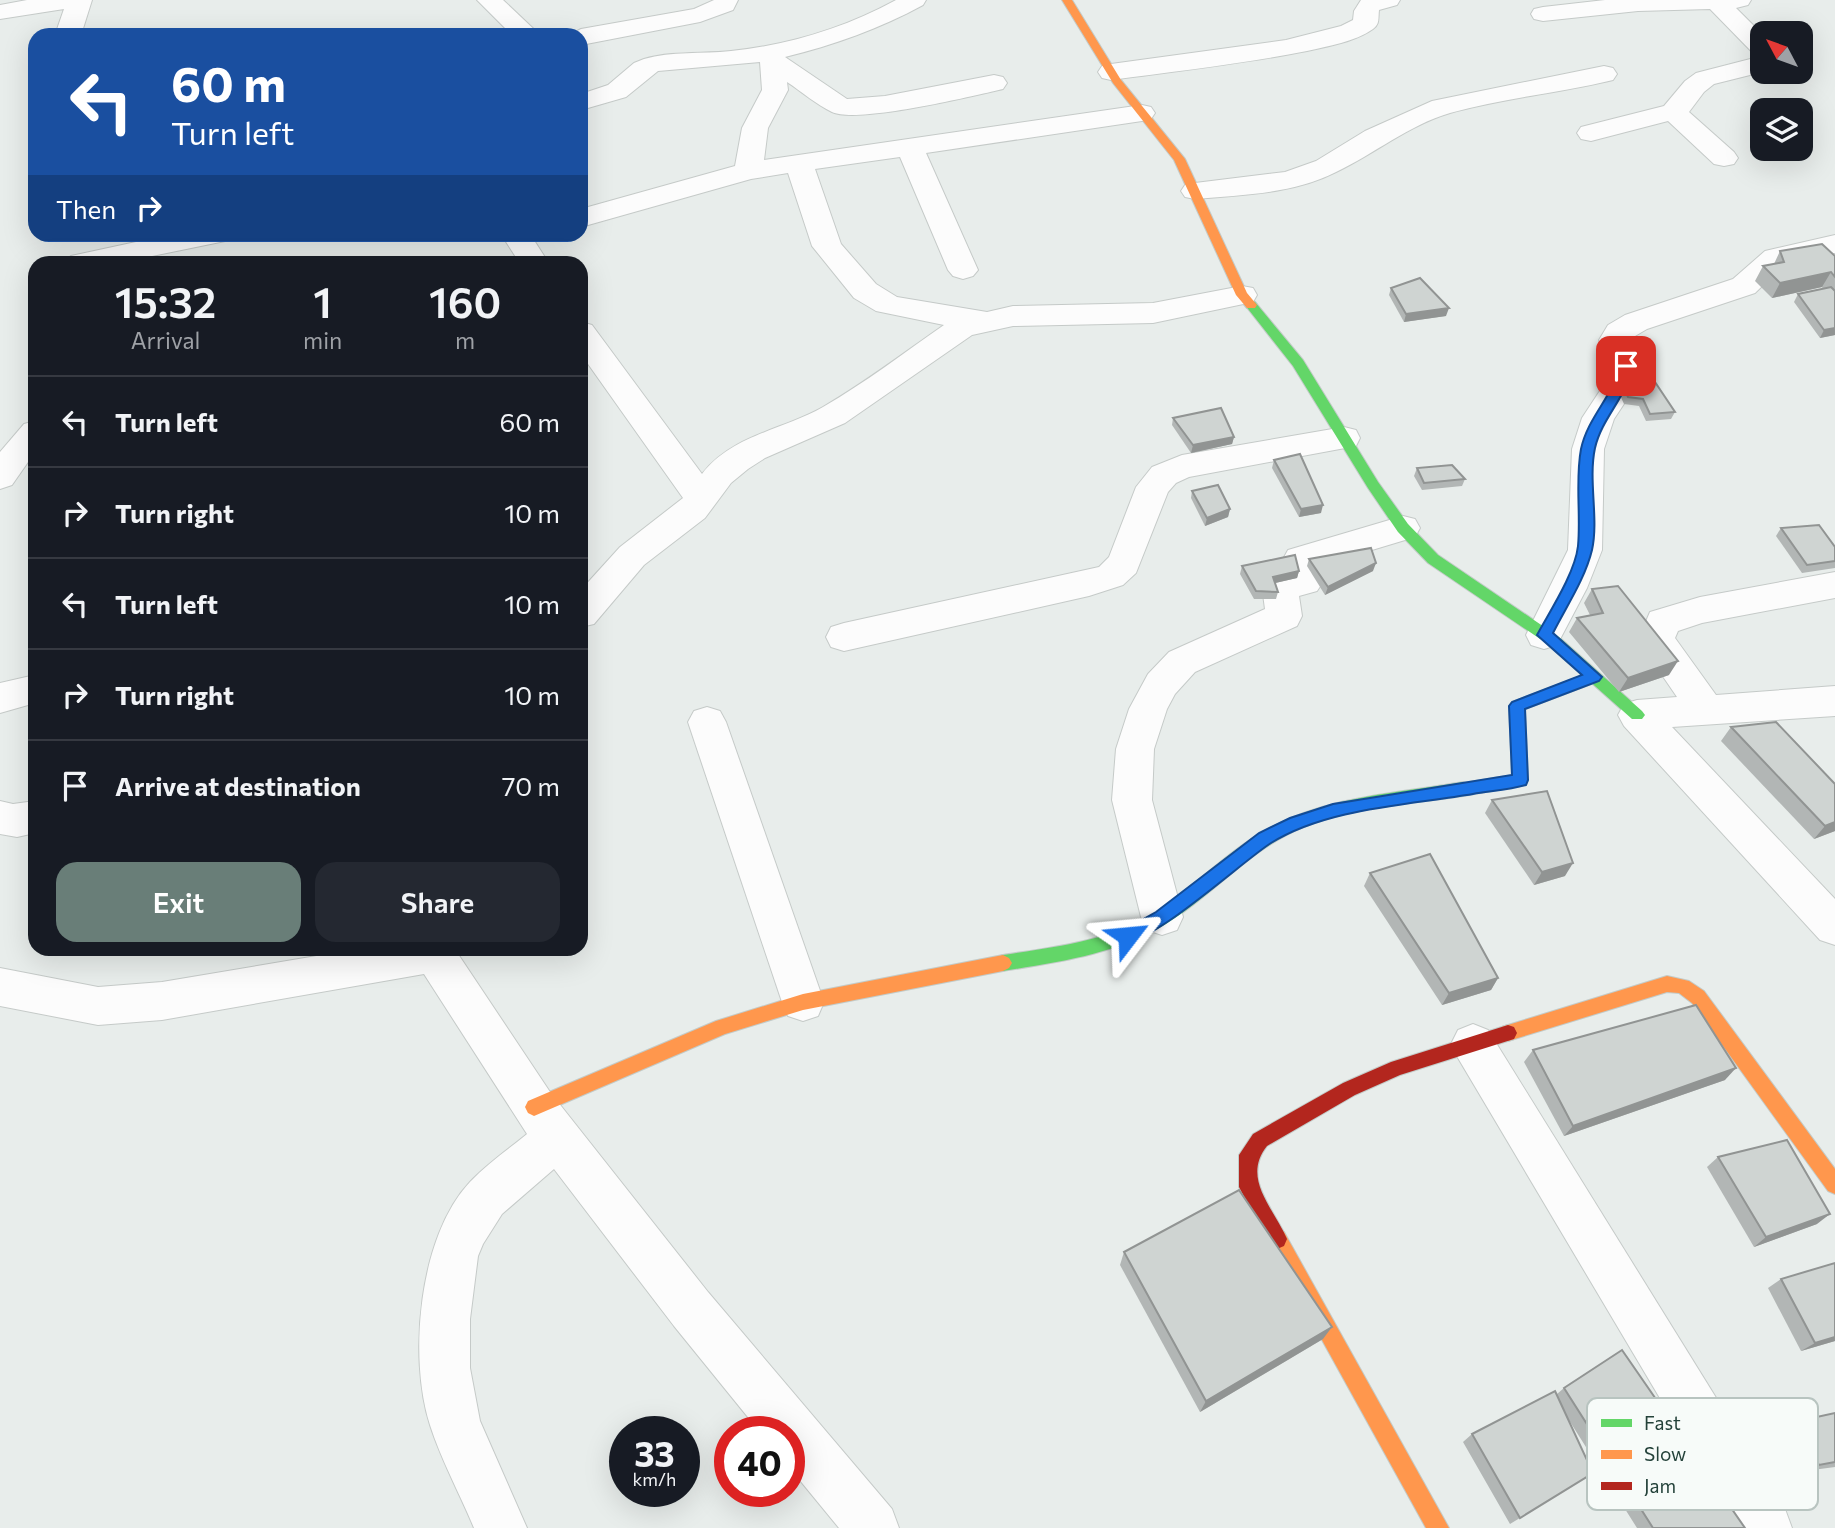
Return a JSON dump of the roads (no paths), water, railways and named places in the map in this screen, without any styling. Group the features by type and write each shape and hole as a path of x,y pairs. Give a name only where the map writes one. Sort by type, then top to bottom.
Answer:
{"street":[{"path":"0,12 71,0"},
{"path":"69,28 80,0"},
{"path":"489,0 519,28"},
{"path":"588,36 700,15 724,5 726,0"},
{"path":"588,100 617,91 643,68 653,64 773,56 872,22 914,0"},
{"path":"1067,0 1111,72 1179,159 1242,296 1298,363 1404,528 1433,559 1544,635 1637,715 1835,927"},
{"path":"1111,72 1251,53 1345,33 1360,29 1366,23 1366,11 1370,5 1388,0"},
{"path":"1543,14 1601,3 1728,1 1750,31"},
{"path":"773,56 842,107 884,104 994,83"},
{"path":"748,172 754,128 775,90 773,56"},
{"path":"1591,133 1673,112 1681,108 1688,93 1700,82 1750,67"},
{"path":"1195,191 1271,184 1295,178 1326,167 1375,137 1441,107 1604,74"},
{"path":"1673,112 1724,158"},
{"path":"588,216 748,172 1142,113"},
{"path":"910,148 963,270"},
{"path":"799,164 827,246 865,291 887,304 984,321"},
{"path":"109,256 180,242"},
{"path":"1544,635 1585,550 1588,449 1598,418 1623,382 1626,366 1614,340 1619,332 1636,322 1744,286 1775,257 1835,244"},
{"path":"588,606 632,556 702,499 719,475 736,461 753,450 834,415 962,327 1013,316 1153,313 1242,296"},
{"path":"588,342 702,499"},
{"path":"844,637 1111,576 1124,564 1153,487 1164,475 1182,467 1344,438"},
{"path":"0,477 28,439"},
{"path":"1162,917 1132,800 1135,749 1148,709 1161,684 1182,662 1284,616 1280,587 1304,582 1300,559 1404,528"},
{"path":"1706,710 1656,640 1657,630 1663,622 1700,610 1835,585"},
{"path":"501,1528 455,1424 445,1368 446,1319 454,1256 466,1228 486,1198 546,1122 722,1027 803,1002 890,983 1090,948 1128,936 1162,917 1265,838 1296,823 1333,811 1520,780 1517,706 1594,677"},
{"path":"0,698 28,692"},
{"path":"1637,715 1835,701"},
{"path":"707,722 803,1002"},
{"path":"0,817 22,821 28,819"},
{"path":"0,987 98,1006 162,1001 287,978 394,963 416,956"},
{"path":"434,956 546,1122 691,1309 873,1528"},
{"path":"1437,1528 1248,1187 1248,1155 1260,1140 1330,1099 1397,1068 1667,984 1683,986 1698,997 1835,1185"},
{"path":"1473,1044 1687,1398"},
{"path":"1755,1510 1766,1528"}]}
